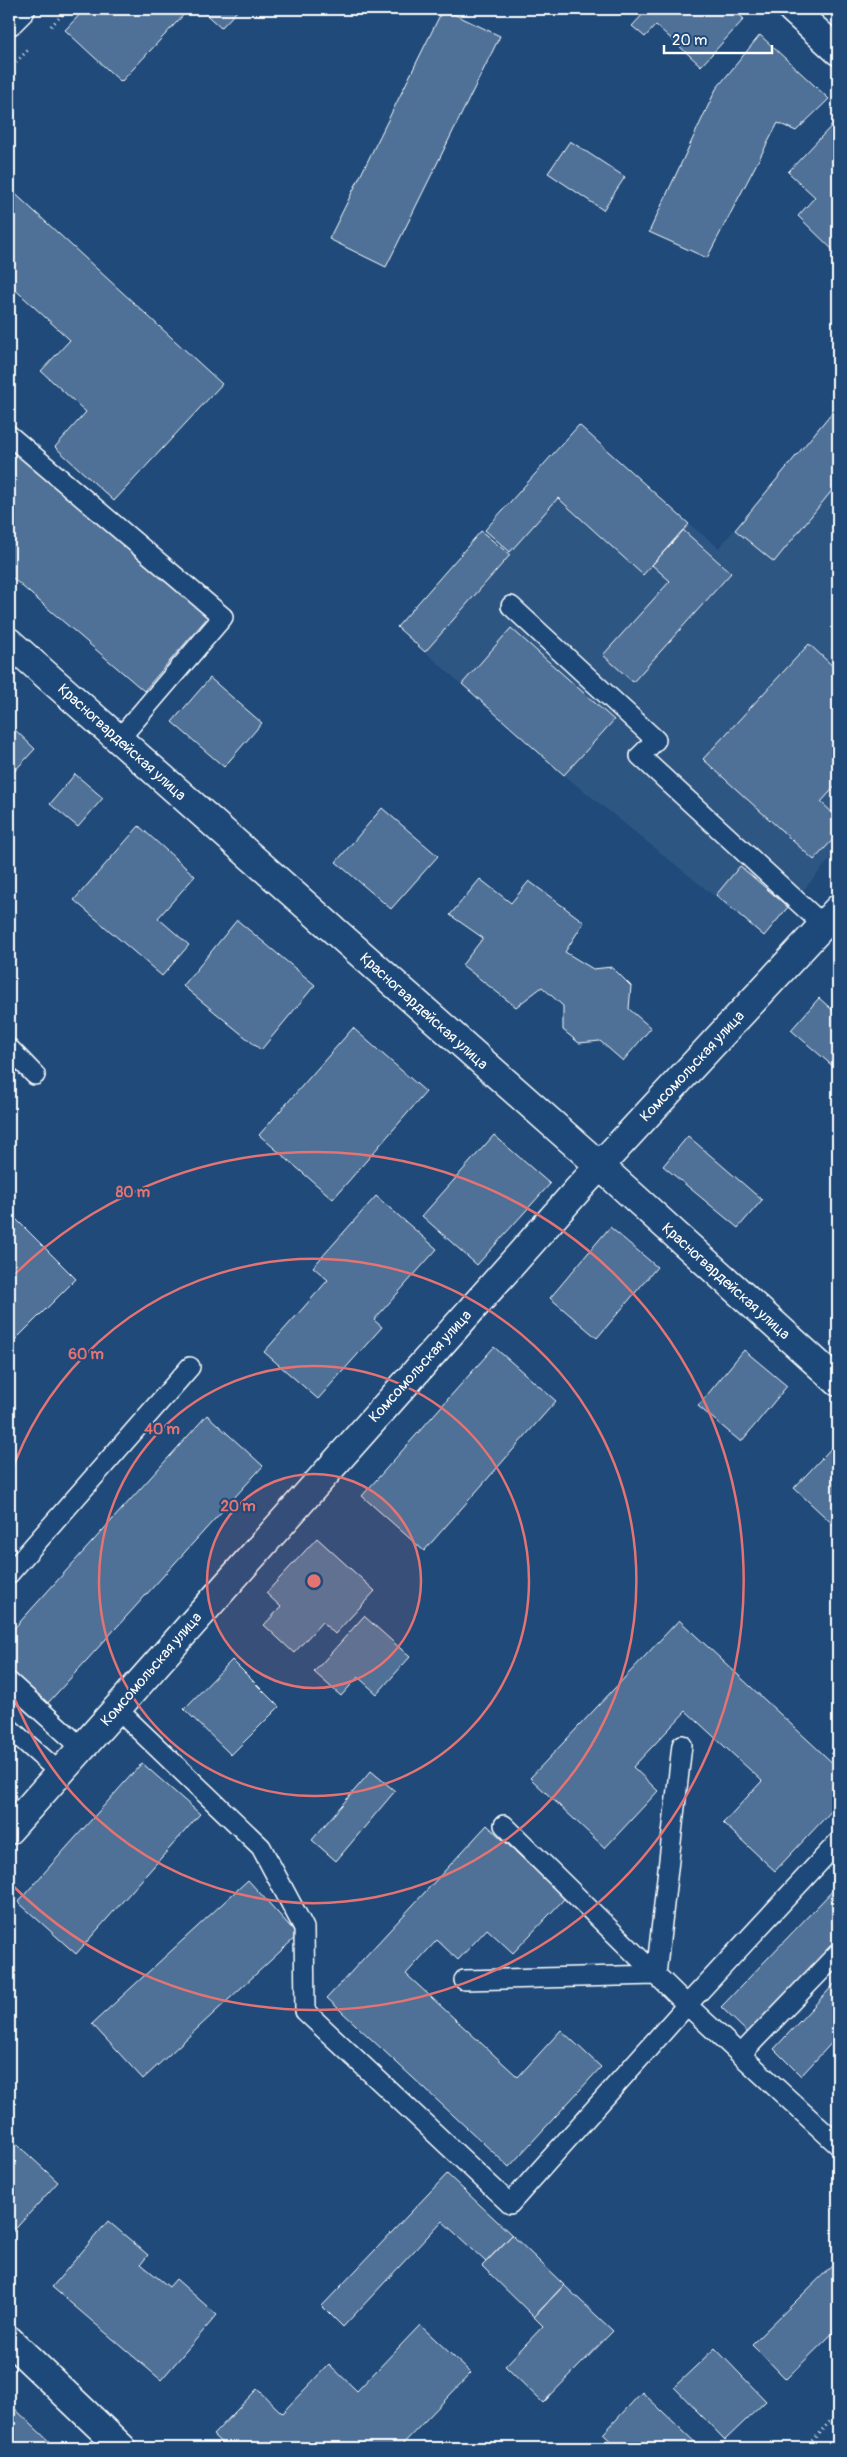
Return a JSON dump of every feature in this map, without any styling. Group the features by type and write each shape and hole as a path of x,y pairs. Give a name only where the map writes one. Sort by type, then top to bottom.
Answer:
{"street":[{"path":"9,21 21,9"},
{"path":"792,9 838,51"},
{"name":"Красногвардейская улица","path":"9,642 600,1166 838,1382"},
{"name":"Комсомольская улица","path":"9,1830 600,1166 831,917"},
{"path":"9,2340 122,2448"}],"lane":[{"path":"9,435 223,617 119,739"},
{"path":"511,606 656,740 640,756 831,917"},
{"path":"9,1048 35,1075"},
{"path":"9,1574 190,1367"},
{"path":"9,1682 82,1748"},
{"path":"116,1708 261,1848 304,1928 305,2011 510,2204 687,2005 838,1842"},
{"path":"9,1728 60,1773"},
{"path":"656,1975 682,1745"},
{"path":"504,1825 687,2005 836,2139"},
{"path":"741,2054 838,1953"},
{"path":"464,1980 656,1975"}],"path":[{"path":"805,2448 838,2413"}],"shaded area":[{"path":"838,405 838,850 764,936 564,775 397,627 481,531 485,530 579,425 689,524 719,548"}],"building":[{"path":"85,9 189,9 121,82 65,30"},
{"path":"200,9 239,9 221,28"},
{"path":"443,9 500,36 386,267 329,239"},
{"path":"641,9 733,9 744,19 701,66 656,25 645,37 632,26 645,12"},
{"path":"760,35 829,99 796,131 778,123 707,258 649,232 716,89"},
{"path":"838,119 838,255 798,216 815,197 788,172"},
{"path":"570,141 625,177 603,210 548,173"},
{"path":"9,188 222,384 114,501 55,447 86,412 41,371 70,340 9,284"},
{"path":"838,405 838,483 774,562 735,530"},
{"path":"579,425 689,524 643,575 558,498 510,552 485,530"},
{"path":"9,446 208,617 144,691 9,575"},
{"path":"683,530 731,573 633,682 603,655 670,581 652,565"},
{"path":"481,531 510,555 425,652 397,627"},
{"path":"511,628 614,720 564,775 462,684"},
{"path":"809,644 838,671 838,783 821,802 838,818 838,834 814,860 703,759"},
{"path":"210,678 262,723 224,767 172,722"},
{"path":"9,724 35,749 9,777"},
{"path":"75,774 103,798 78,827 50,804"},
{"path":"382,808 438,856 391,909 336,862"},
{"path":"139,826 195,876 158,918 189,945 162,976 74,900"},
{"path":"740,866 788,907 764,936 716,895"},
{"path":"480,879 511,903 529,881 584,922 565,952 593,969 612,967 631,986 629,1009 651,1028 623,1061 600,1041 579,1043 563,1030 563,1006 542,987 516,1007 462,965 483,938 450,915"},
{"path":"237,920 315,985 261,1050 183,986"},
{"path":"819,998 838,1015 838,1065 835,1068 791,1030"},
{"path":"353,1028 426,1092 333,1199 259,1135"},
{"path":"494,1135 550,1184 477,1265 422,1216"},
{"path":"688,1136 762,1200 738,1228 663,1166"},
{"path":"376,1196 437,1249 374,1320 382,1327 318,1399 264,1352 328,1280 313,1267"},
{"path":"9,1212 76,1279 11,1344 9,1341"},
{"path":"610,1227 657,1267 597,1338 550,1298"},
{"path":"494,1347 556,1401 424,1551 362,1496"},
{"path":"744,1350 787,1386 741,1442 698,1406"},
{"path":"207,1415 263,1466 47,1704 9,1670 9,1634"},
{"path":"838,1443 838,1529 794,1488"},
{"path":"317,1538 375,1591 335,1634 322,1622 294,1653 264,1625 281,1607 266,1593"},
{"path":"364,1616 410,1657 377,1694 358,1677 341,1696 314,1672"},
{"path":"679,1620 838,1768 838,1804 775,1871 723,1823 762,1781 686,1711 633,1767 658,1791 605,1848 530,1778"},
{"path":"232,1660 279,1707 231,1755 184,1709"},
{"path":"142,1763 200,1814 76,1954 18,1902"},
{"path":"371,1771 395,1791 336,1861 312,1840"},
{"path":"487,1825 565,1898 513,1953 487,1929 458,1960 437,1940 406,1974 518,2077 561,2030 601,2067 509,2167 327,1998"},
{"path":"248,1880 298,1935 143,2079 92,2024"},
{"path":"838,1885 838,1939 748,2033 721,2007"},
{"path":"838,1980 838,2036 801,2076 774,2049"},
{"path":"9,2137 58,2182 9,2236"},
{"path":"447,2174 512,2235 486,2262 442,2221 343,2327 322,2306"},
{"path":"108,2221 148,2255 141,2264 169,2287 176,2279 217,2315 161,2380 52,2287"},
{"path":"512,2235 564,2285 534,2317 482,2266"},
{"path":"838,2260 838,2328 786,2379 752,2344"},
{"path":"564,2285 613,2331 543,2403 505,2366 543,2326 534,2317"},
{"path":"420,2325 471,2373 399,2448 227,2448 213,2435 257,2389 282,2413 329,2364 357,2391"},
{"path":"715,2348 766,2401 725,2440 674,2387"},
{"path":"642,2392 701,2448 618,2448 603,2434"},
{"path":"12,2406 56,2448 9,2448 9,2410"}]}
